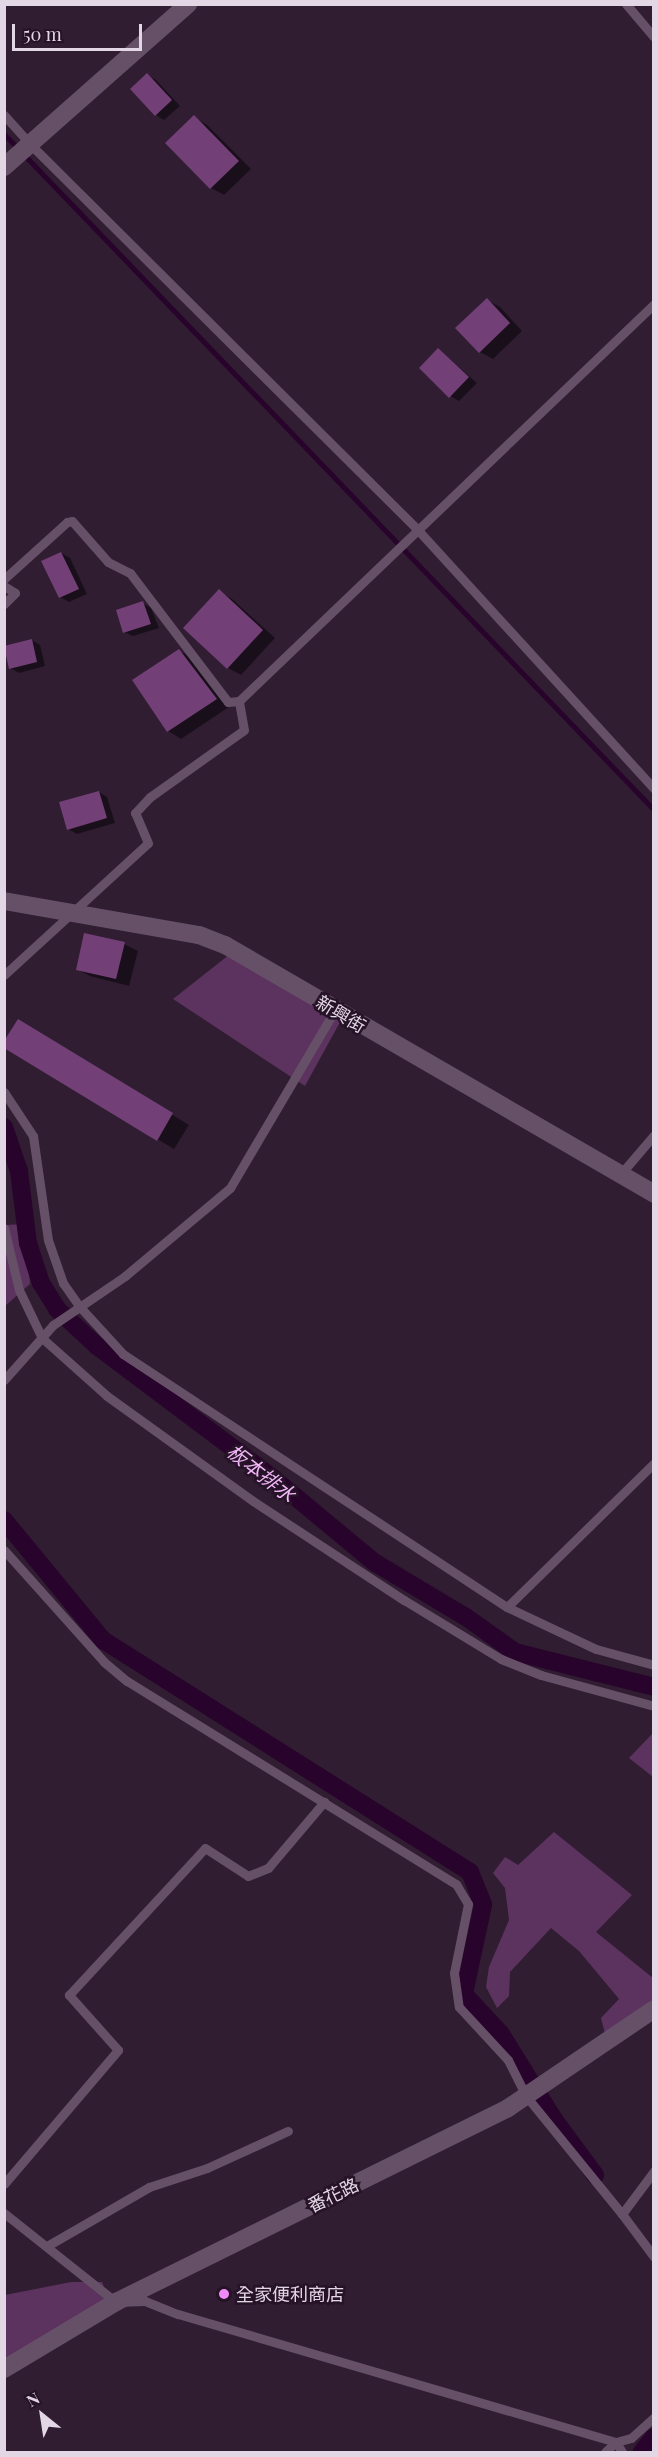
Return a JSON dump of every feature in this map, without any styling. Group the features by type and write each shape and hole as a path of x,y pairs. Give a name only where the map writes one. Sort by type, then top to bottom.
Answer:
{"street":[{"path":"4,167 188,4"},
{"name":"新興街","path":"4,901 199,935 225,945 619,1176 654,1194"},
{"name":"番花路","path":"4,2369 116,2302 498,2113 654,2009"}],"lane":[{"path":"626,4 654,37"},
{"path":"4,115 29,143 417,529 654,789"},
{"path":"4,579 67,522 72,521 108,562 130,573 228,702 239,701 654,304"},
{"path":"4,586 15,593 4,604"},
{"path":"4,975 148,843 135,813 142,805 244,730 239,701"},
{"path":"4,1380 53,1325 125,1276 230,1188 336,1010"},
{"path":"4,1092 33,1136 48,1240 63,1283 80,1307 123,1354 507,1606 596,1649 654,1665"},
{"path":"619,1176 654,1135"},
{"path":"4,1228 19,1290 42,1338 107,1396 253,1501 404,1600 491,1653 541,1676 654,1706"},
{"path":"507,1606 654,1463"},
{"path":"4,1550 104,1662 127,1681 456,1884 468,1904 454,1972 459,2007 508,2060 525,2096 622,2214 654,2257"},
{"path":"4,2184 118,2050 69,1995 205,1848 248,1876 268,1868 324,1802"},
{"path":"47,2246 149,2187 207,2168 288,2131"},
{"path":"622,2214 654,2171"},
{"path":"4,2213 116,2302 145,2301 178,2314 616,2442 622,2452"},
{"path":"606,2452 616,2442 631,2438 654,2417"}],"shaded area":[{"path":"239,947 345,1013 305,1086 173,999"},
{"path":"26,1224 30,1284 5,1306 5,1225"},
{"path":"653,1733 653,1777 629,1758"},
{"path":"554,1832 632,1895 596,1932 653,1978 653,2007 606,2038 601,2018 619,1999 579,1951 551,1928 510,1972 509,1996 497,2008 486,1987 489,1967 509,1920 505,1888 493,1873 505,1857 518,1865"},
{"path":"71,2282 102,2282 109,2299 5,2362 5,2295"}],"building":[{"path":"147,73 172,100 155,116 130,89"},
{"path":"194,115 239,161 210,189 165,143"},
{"path":"487,298 510,323 479,353 455,328"},
{"path":"438,348 469,377 449,398 419,368"},
{"path":"61,552 79,589 59,598 41,561"},
{"path":"219,589 263,630 227,669 183,628"},
{"path":"143,601 151,624 123,633 116,610"},
{"path":"32,639 37,662 9,669 4,646"},
{"path":"179,649 217,699 167,732 132,680"},
{"path":"99,791 107,818 67,830 59,802"},
{"path":"84,933 125,942 116,979 76,970"},
{"path":"18,1019 173,1113 157,1141 4,1048 4,1041"}],"waterway":[{"path":"4,134 654,810"},
{"name":"板本排水","path":"4,1127 19,1171 28,1243 41,1283 57,1309 97,1346 274,1479 374,1562 466,1617 515,1652 654,1687"},
{"path":"4,1520 103,1640 470,1872 483,1905 464,1994 501,2034 553,2118 595,2175"},
{"path":"642,2452 654,2437"}],"place":[{"name":"全家便利商店","path":"224,2294"}]}
